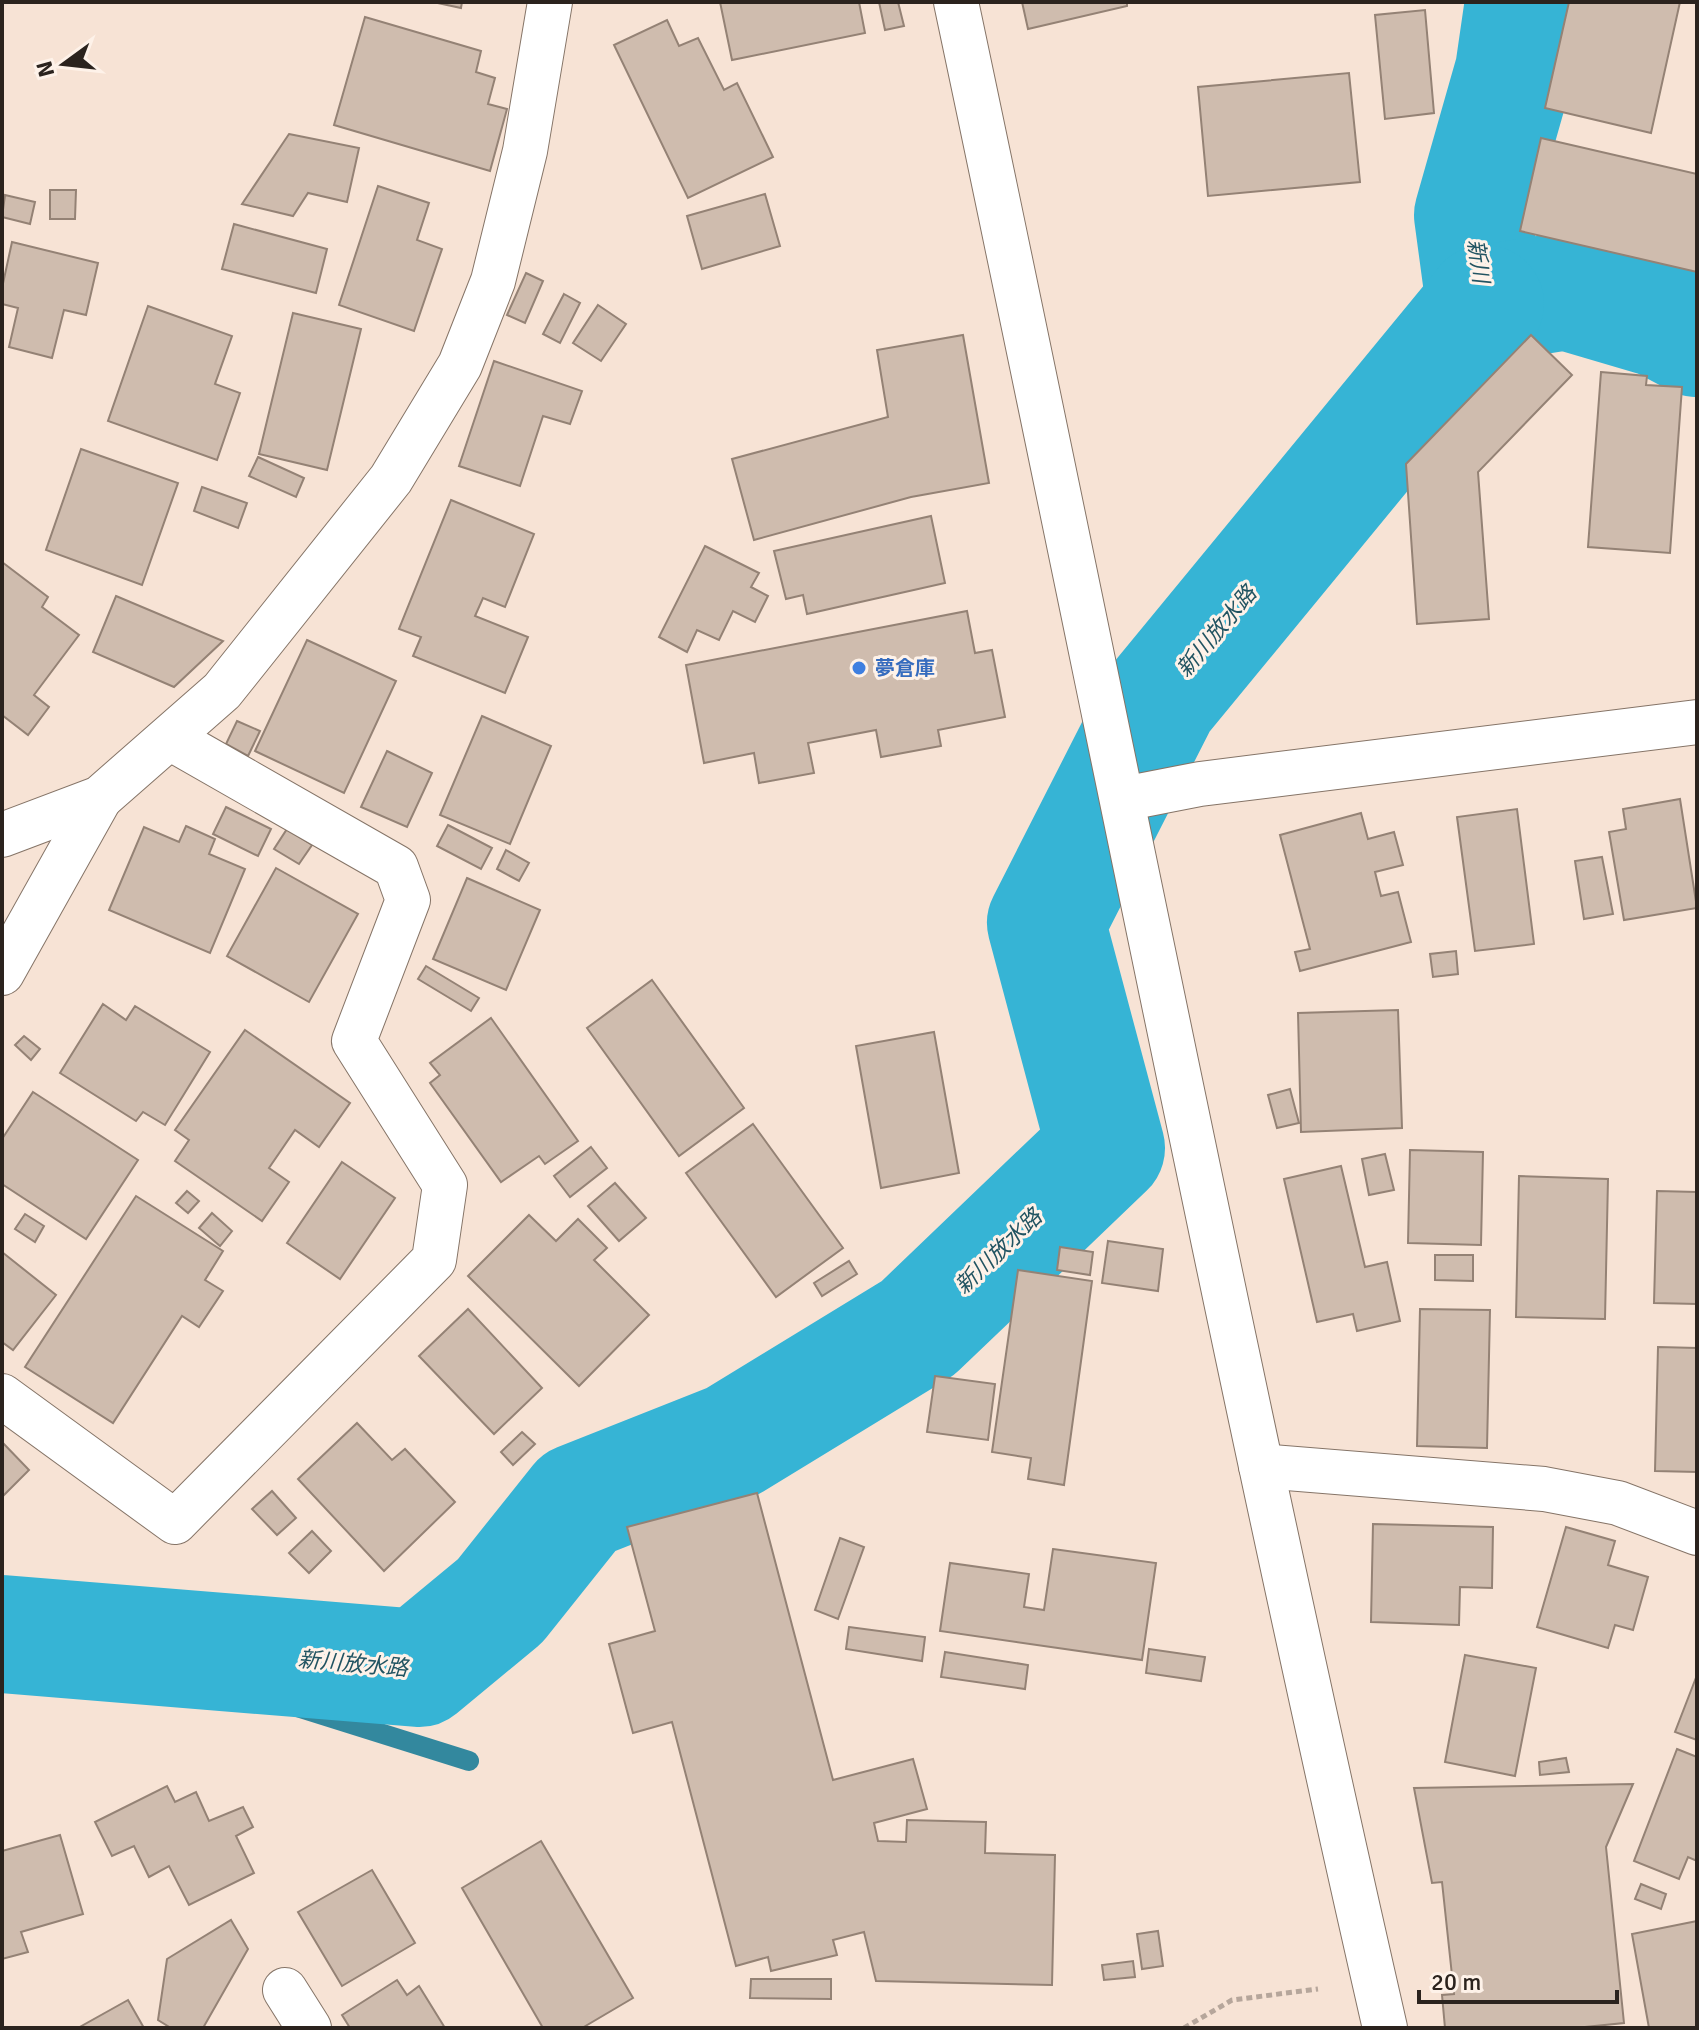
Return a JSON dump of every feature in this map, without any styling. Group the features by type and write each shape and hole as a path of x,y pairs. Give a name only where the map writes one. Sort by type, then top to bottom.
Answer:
{"street":[{"path":"2,835 100,798 222,691 391,479 460,365 493,281 525,151 550,2"},
{"path":"956,2 1095,658 1204,1210 1385,2028"},
{"path":"1123,799 1200,784 1697,722"},
{"path":"2,1396 175,1522 434,1260 445,1185 354,1041 408,900 396,867 170,738"},
{"path":"2,973 100,798"},
{"path":"1261,1466 1544,1489 1618,1503 1697,1533"},
{"path":"285,1990 309,2028"}],"path":[{"path":"1184,2028 1232,2000 1374,1981"}],"building":[{"path":"433,2 462,2 461,8"},
{"path":"720,2 859,2 865,33 732,60"},
{"path":"879,2 898,2 904,26 885,30"},
{"path":"1022,2 1127,2 1127,6 1028,29"},
{"path":"1569,2 1680,2 1651,133 1545,108"},
{"path":"1425,10 1434,113 1385,119 1375,15"},
{"path":"365,17 481,51 476,72 495,78 488,104 507,109 490,171 334,125"},
{"path":"667,20 679,46 698,38 724,90 737,83 773,157 688,198 614,45"},
{"path":"1349,73 1360,182 1208,196 1198,87"},
{"path":"289,134 359,148 347,202 308,193 293,216 242,204"},
{"path":"1541,138 1697,174 1697,272 1520,231"},
{"path":"378,186 429,203 417,240 442,249 414,331 339,305"},
{"path":"50,190 76,190 75,219 50,219"},
{"path":"765,194 780,246 702,269 687,216"},
{"path":"5,195 35,202 30,224 2,217"},
{"path":"234,224 327,249 316,293 222,269"},
{"path":"12,242 98,263 86,315 64,310 52,358 9,347 18,308 2,304 2,288"},
{"path":"526,273 543,281 525,323 507,315"},
{"path":"564,294 580,303 560,343 543,334"},
{"path":"598,305 626,324 601,361 573,343"},
{"path":"148,306 232,336 215,384 240,393 217,460 108,421"},
{"path":"293,313 361,329 327,470 259,454"},
{"path":"963,335 989,483 911,497 754,540 732,459 888,417 877,350"},
{"path":"1531,335 1572,375 1478,472 1489,619 1417,624 1406,464"},
{"path":"494,361 582,391 570,424 543,416 520,486 459,466"},
{"path":"1601,372 1647,376 1646,385 1682,387 1670,553 1588,547"},
{"path":"81,449 178,483 142,585 46,550"},
{"path":"258,457 304,478 296,497 249,476"},
{"path":"202,487 247,503 238,528 194,511"},
{"path":"451,500 534,534 505,607 483,598 475,616 528,637 505,693 413,656 421,637 399,629"},
{"path":"931,516 945,583 807,614 803,595 786,599 774,551"},
{"path":"705,546 759,573 751,587 768,596 755,622 733,611 719,640 697,630 687,652 659,637"},
{"path":"2,562 48,597 42,607 79,635 34,695 49,707 28,735 2,715"},
{"path":"116,596 223,641 174,687 93,652"},
{"path":"967,611 975,653 992,650 1005,717 938,730 941,746 881,757 876,730 808,743 814,773 759,783 754,753 704,763 686,665"},
{"path":"307,640 396,681 344,793 255,751"},
{"path":"482,716 551,746 510,844 440,815"},
{"path":"237,721 260,731 248,756 226,744"},
{"path":"387,751 432,773 407,827 361,807"},
{"path":"1680,799 1697,908 1624,920 1609,832 1626,829 1623,809"},
{"path":"226,807 271,829 258,856 213,834"},
{"path":"1517,809 1534,944 1475,951 1457,817"},
{"path":"1361,813 1368,839 1394,832 1403,865 1375,872 1381,896 1398,892 1411,942 1300,971 1295,952 1310,949 1280,835"},
{"path":"448,825 492,848 481,869 437,846"},
{"path":"186,826 215,839 209,854 245,869 210,953 109,910 144,827 179,842"},
{"path":"287,829 312,845 299,864 274,849"},
{"path":"506,850 529,863 519,881 497,869"},
{"path":"1602,857 1613,914 1584,919 1575,861"},
{"path":"276,868 358,914 309,1002 227,956"},
{"path":"467,878 540,910 506,990 433,959"},
{"path":"1456,951 1458,974 1433,977 1430,954"},
{"path":"426,966 479,998 471,1011 418,979"},
{"path":"652,980 744,1108 679,1156 587,1028"},
{"path":"103,1004 126,1020 135,1006 210,1052 165,1125 143,1112 136,1121 60,1073"},
{"path":"1398,1010 1402,1128 1301,1132 1298,1013"},
{"path":"491,1018 578,1141 545,1164 539,1156 501,1182 430,1083 440,1075 430,1063"},
{"path":"245,1030 350,1103 319,1147 295,1130 269,1168 289,1182 262,1221 175,1161 189,1140 175,1130"},
{"path":"934,1032 959,1173 881,1188 856,1046"},
{"path":"24,1036 40,1049 31,1060 15,1045"},
{"path":"1290,1089 1299,1123 1277,1128 1268,1095"},
{"path":"33,1092 138,1160 86,1239 2,1184 2,1139"},
{"path":"753,1124 843,1248 776,1297 686,1173"},
{"path":"591,1147 607,1168 570,1197 554,1176"},
{"path":"1410,1150 1483,1152 1481,1245 1408,1243"},
{"path":"1385,1154 1394,1190 1369,1195 1362,1159"},
{"path":"342,1162 395,1198 340,1279 287,1243"},
{"path":"1341,1166 1365,1267 1387,1262 1400,1321 1357,1331 1353,1314 1317,1322 1284,1179"},
{"path":"1519,1176 1608,1179 1605,1319 1516,1317"},
{"path":"615,1183 646,1218 619,1241 588,1206"},
{"path":"187,1191 199,1201 188,1213 176,1203"},
{"path":"1657,1191 1697,1192 1697,1304 1654,1303"},
{"path":"136,1196 223,1251 205,1280 223,1291 199,1327 182,1316 113,1423 25,1367"},
{"path":"212,1213 232,1231 220,1246 199,1228"},
{"path":"25,1214 44,1226 35,1242 15,1229"},
{"path":"529,1215 556,1241 578,1219 607,1248 594,1260 649,1315 579,1386 468,1276"},
{"path":"1108,1241 1163,1249 1158,1291 1102,1283"},
{"path":"1060,1247 1093,1252 1090,1275 1057,1270"},
{"path":"2,1252 56,1295 13,1350 2,1342"},
{"path":"1435,1255 1473,1255 1473,1281 1435,1280"},
{"path":"849,1261 857,1274 822,1296 814,1283"},
{"path":"1018,1270 1092,1281 1064,1485 1028,1479 1031,1458 992,1452"},
{"path":"468,1309 542,1388 494,1434 419,1356"},
{"path":"1420,1309 1490,1310 1487,1448 1417,1446"},
{"path":"1658,1347 1697,1348 1697,1472 1655,1471"},
{"path":"935,1376 995,1384 988,1440 927,1432"},
{"path":"357,1423 392,1460 405,1449 455,1502 384,1571 298,1479"},
{"path":"522,1432 535,1444 513,1465 501,1452"},
{"path":"2,1442 29,1470 3,1496 2,1495"},
{"path":"272,1491 296,1518 277,1535 252,1509"},
{"path":"757,1493 833,1780 913,1759 927,1809 874,1823 878,1841 906,1842 907,1820 986,1822 985,1853 1055,1855 1052,1985 876,1981 864,1932 833,1940 837,1955 771,1971 768,1957 736,1966 672,1722 633,1733 609,1644 655,1631 627,1527"},
{"path":"1373,1524 1493,1527 1492,1588 1460,1587 1459,1625 1371,1622"},
{"path":"1566,1527 1615,1541 1608,1565 1648,1577 1633,1630 1615,1625 1608,1648 1537,1627"},
{"path":"312,1531 331,1551 309,1573 289,1553"},
{"path":"840,1538 864,1547 838,1619 815,1610"},
{"path":"1053,1549 1156,1563 1142,1660 940,1631 950,1563 1029,1574 1024,1607 1044,1610"},
{"path":"849,1627 925,1637 922,1661 846,1649"},
{"path":"1149,1649 1205,1657 1201,1681 1146,1673"},
{"path":"945,1652 1028,1665 1025,1689 941,1677"},
{"path":"1465,1655 1536,1668 1515,1776 1445,1762"},
{"path":"1697,1675 1697,1740 1675,1732"},
{"path":"1677,1749 1697,1757 1697,1861 1688,1857 1679,1879 1634,1861"},
{"path":"1566,1758 1569,1772 1540,1775 1539,1762"},
{"path":"1633,1784 1606,1847 1624,2023 1575,2028 1445,2028 1442,1995 1454,1994 1442,1882 1432,1883 1414,1788"},
{"path":"167,1786 175,1802 196,1792 209,1821 243,1807 253,1827 236,1836 254,1873 189,1905 169,1866 149,1877 134,1846 112,1856 95,1822"},
{"path":"60,1835 83,1914 21,1932 28,1952 2,1959 2,1851"},
{"path":"541,1841 633,1998 582,2028 543,2028 462,1888"},
{"path":"372,1870 415,1943 342,1986 298,1912"},
{"path":"1641,1884 1666,1894 1661,1909 1635,1899"},
{"path":"231,1920 248,1949 203,2028 171,2028 158,2020 167,1959"},
{"path":"1697,1921 1697,2028 1649,2028 1632,1934"},
{"path":"1158,1931 1163,1966 1142,1969 1137,1934"},
{"path":"1133,1961 1135,1977 1104,1980 1102,1965"},
{"path":"751,1979 831,1979 831,1999 750,1998"},
{"path":"397,1980 407,1995 419,1986 445,2028 350,2028 342,2015"},
{"path":"128,2000 144,2028 78,2028"}],"waterway":[{"name":"新川","path":"1485,304 1473,215 1514,71 1524,2"},
{"name":"新川","path":"1485,304 1566,291 1661,319 1697,338"},
{"name":"新川放水路","path":"2,1634 419,1668 500,1601 579,1502 733,1441 918,1328 1106,1148 1046,923 1160,699 1485,304"},
{"path":"238,1652 278,1701 469,1761"}],"place":[{"name":"夢倉庫","path":"859,668"}]}
